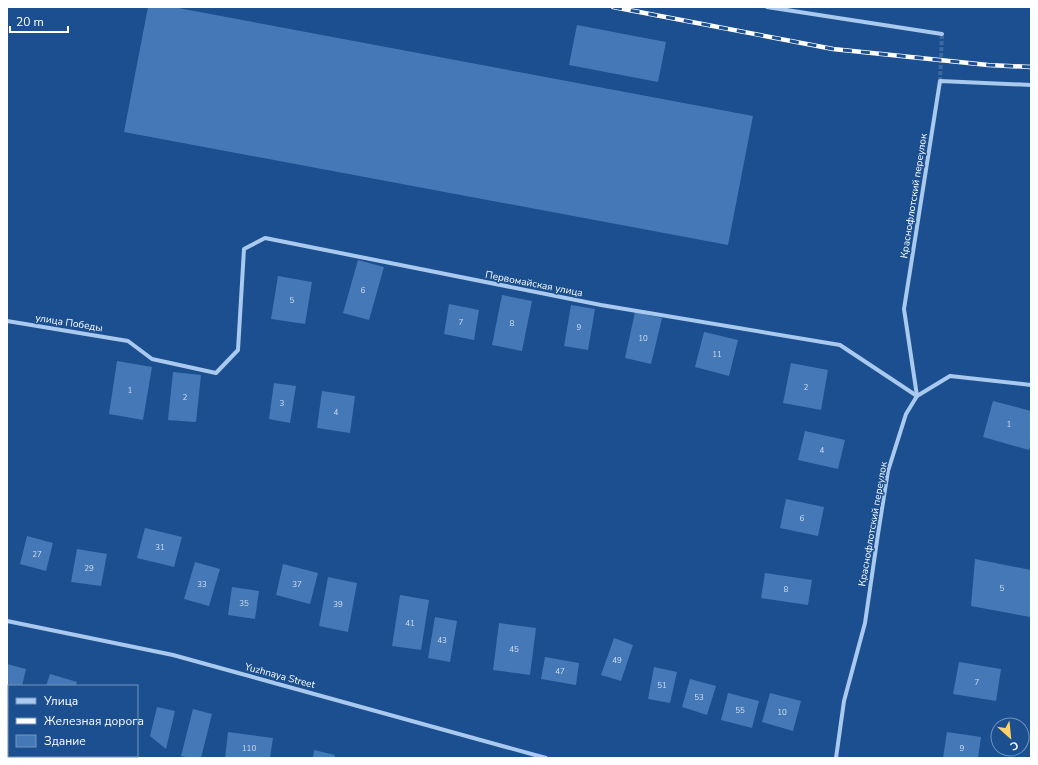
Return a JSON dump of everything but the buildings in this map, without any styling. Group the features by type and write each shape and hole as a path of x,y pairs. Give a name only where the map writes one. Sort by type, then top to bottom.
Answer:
{"street":[{"path":"767,7 942,34"},
{"name":"Краснофлотский переулок","path":"836,758 844,701 865,623 888,471 906,414 917,396 904,309 940,81 1031,84"},
{"name":"Первомайская улица","path":"128,341 152,359 216,373 238,350 244,249 266,238 601,305 840,345 917,396"},
{"name":"улица Победы","path":"7,321 128,341"},
{"path":"917,396 950,376 1031,385"},
{"name":"Yuzhnaya Street","path":"7,621 173,655 546,758"}],"tunnel":[{"path":"940,81 942,34"}],"railway":[{"path":"613,7 833,49 988,65 1031,67"}]}
